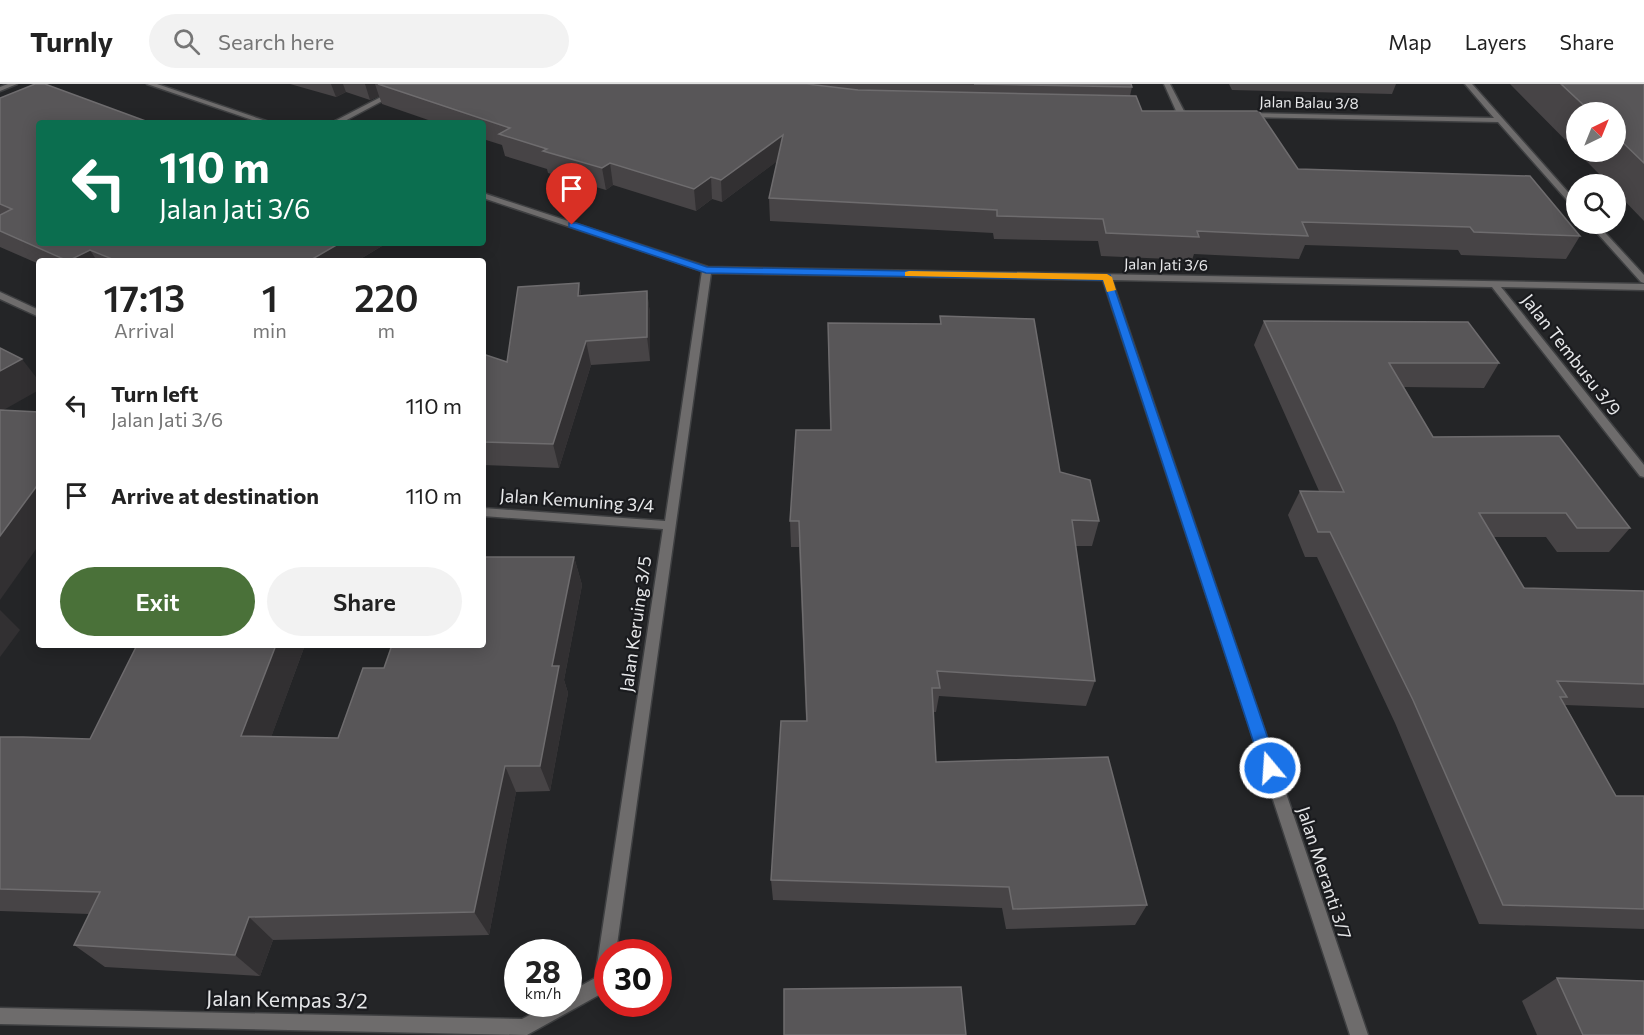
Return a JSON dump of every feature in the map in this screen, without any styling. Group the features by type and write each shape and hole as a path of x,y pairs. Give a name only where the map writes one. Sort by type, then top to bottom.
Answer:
{"street":[{"path":"0,89 14,84"},
{"path":"150,84 259,120"},
{"path":"341,120 411,84"},
{"path":"1167,84 1181,113"},
{"path":"1468,84 1566,194"},
{"path":"1169,113 1193,114"},
{"name":"Jalan Balau 3/8","path":"1240,115 1501,120"},
{"name":"Jalan Jati 3/6","path":"486,196 706,270 1644,287"},
{"path":"1602,234 1644,280"},
{"name":"Jalan Keruing 3/5","path":"609,939 706,270"},
{"name":"Jalan Meranti 3/7","path":"1107,277 1359,1035"},
{"name":"Jalan Tembusu 3/9","path":"1495,285 1644,473"},
{"path":"0,295 36,313"},
{"name":"Jalan Kemuning 3/4","path":"486,512 669,525"},
{"name":"Jalan Kempas 3/2","path":"0,1016 523,1028 543,1017"}],"building":[{"path":"35,84 45,84 143,120 36,120 36,246 335,246 314,258 110,258 90,250 74,258 61,258 0,231 0,215 12,209 0,204 0,98"},
{"path":"378,84 807,84 858,90 1136,96 1142,111 1259,111 1298,169 1530,176 1566,219 1566,234 1580,236 1474,232 1470,227 1302,222 1308,236 1197,231 1199,237 1106,233 1103,219 997,216 997,210 769,198 783,135 721,180 711,177 694,189 610,163 602,168 543,151 547,149 499,134 510,128"},
{"path":"974,84 1131,84 1132,87"},
{"path":"1561,84 1644,84 1644,163 1626,146 1626,102 1580,102"},
{"path":"579,283 578,296 647,291 647,337 586,341 553,444 486,442 486,355 507,362 518,287"},
{"path":"940,316 1034,319 1060,472 1090,480 1099,521 1072,520 1095,681 937,671 940,688 932,688 936,762 1108,757 1147,905 1013,909 1009,887 771,880 781,721 807,721 799,521 790,521 796,430 831,430 828,323 941,324"},
{"path":"1264,321 1468,322 1499,363 1389,363 1433,437 1559,436 1630,528 1577,528 1566,513 1479,513 1524,588 1644,591 1644,684 1557,681 1567,697 1560,697 1616,796 1644,796 1644,909 1503,905 1413,700 1330,532 1318,532 1300,491 1344,492"},
{"path":"0,348 22,359 0,371"},
{"path":"0,410 36,412 36,487 0,536"},
{"path":"486,557 574,557 552,666 559,666 540,766 505,766 474,912 249,917 235,955 74,945 100,892 0,889 0,737 90,739 136,648 275,648 241,736 338,738 363,668 384,668 391,648 486,648"},
{"path":"1557,978 1644,981 1644,1035 1583,1035"},
{"path":"961,987 966,1035 784,1035 784,989"}],"slow traffic":[{"path":"909,274 1107,277 1111,290"}],"route":[{"path":"572,225 706,270 1107,277 1270,768"}]}
